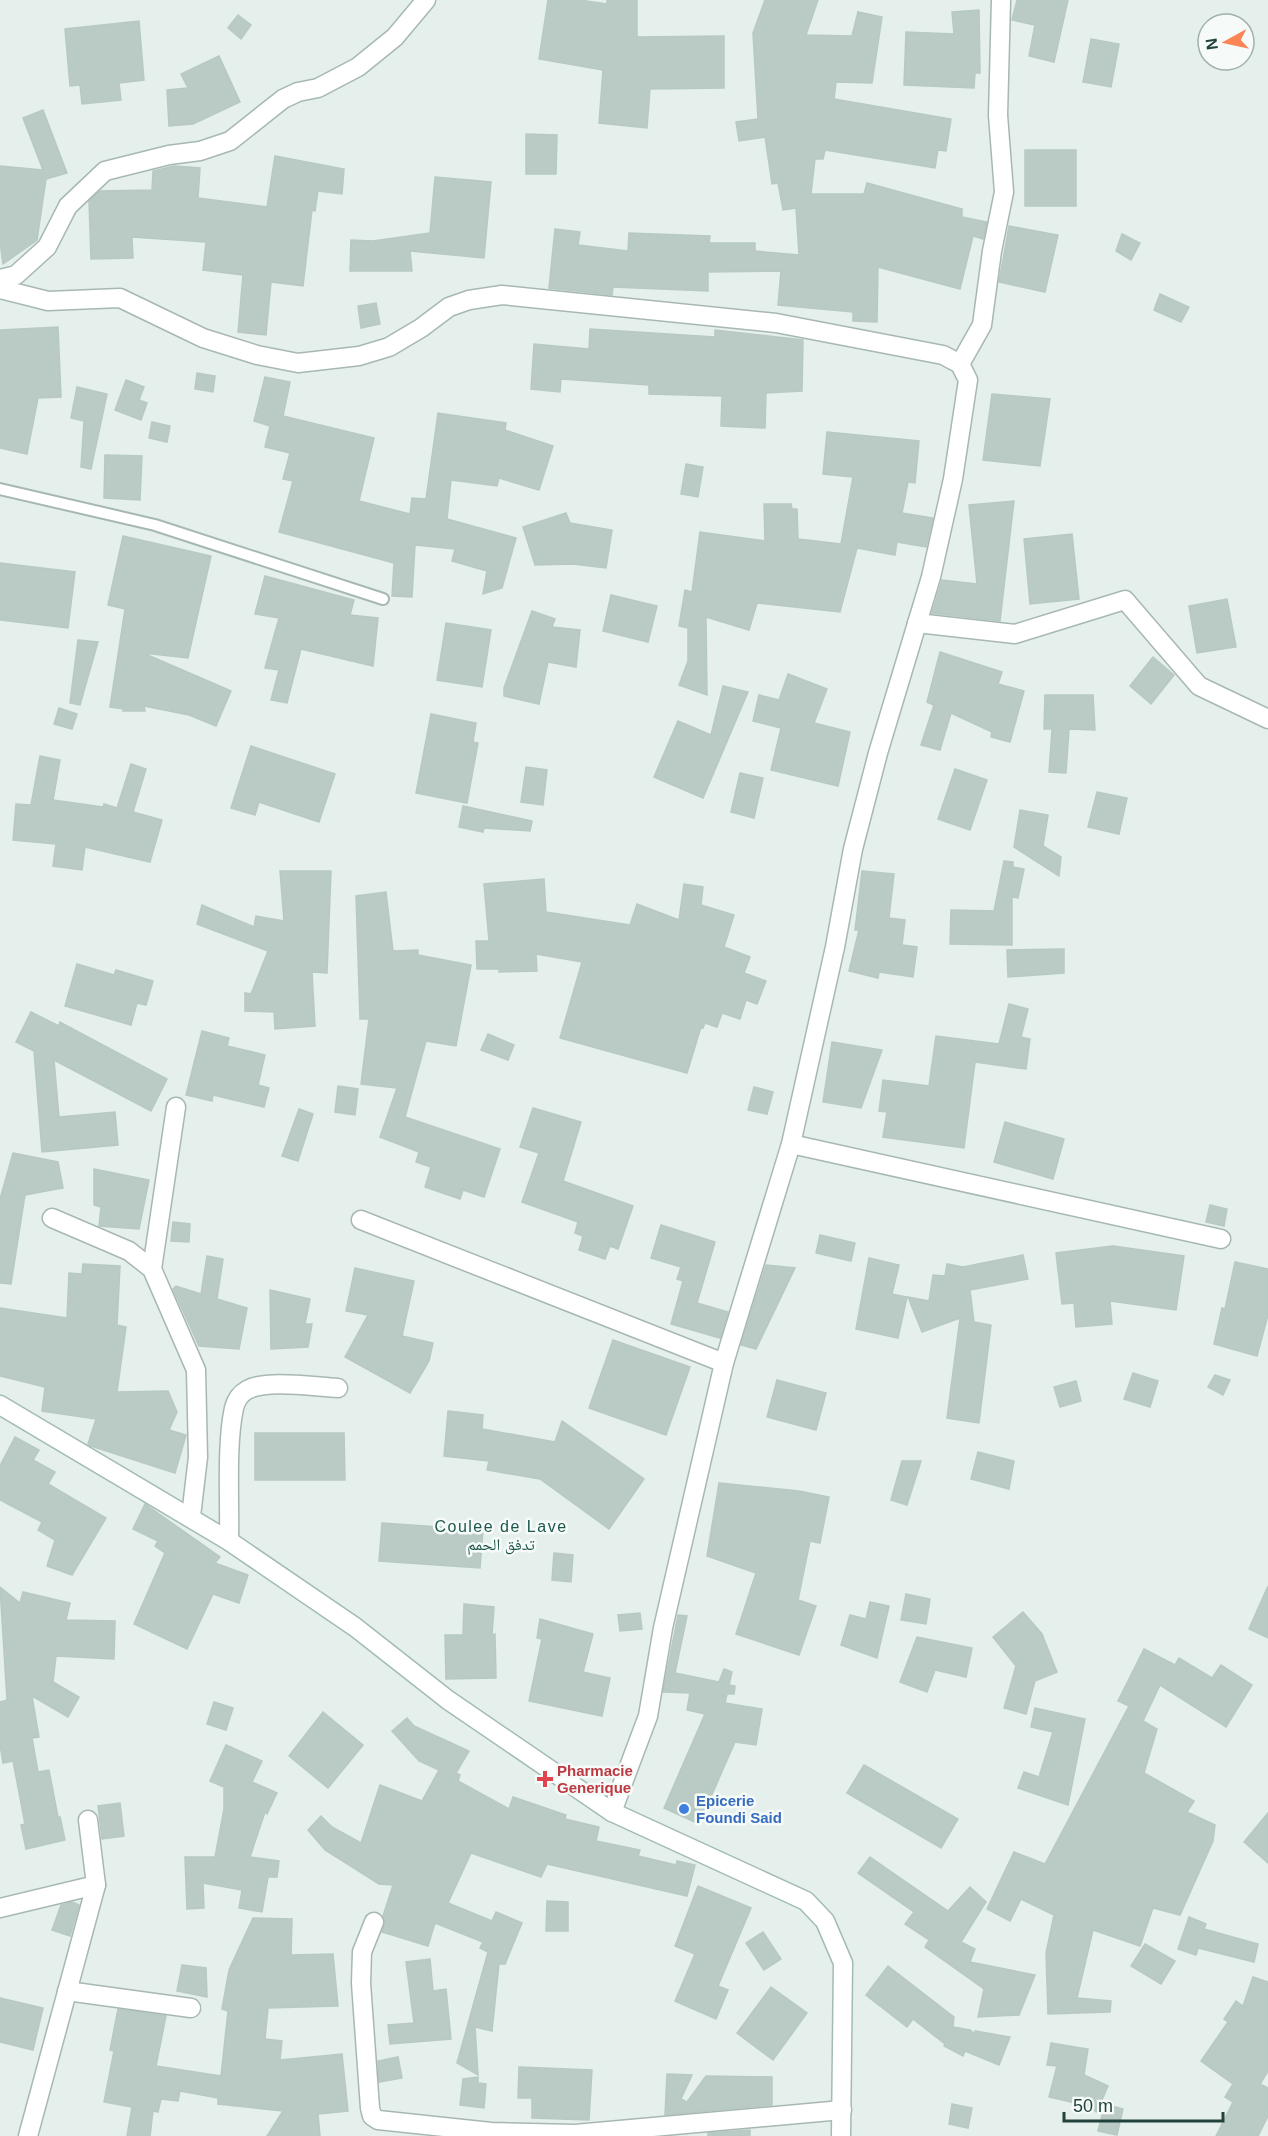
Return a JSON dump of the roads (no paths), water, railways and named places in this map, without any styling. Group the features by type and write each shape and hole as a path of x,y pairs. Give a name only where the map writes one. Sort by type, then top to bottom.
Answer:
{"street":[{"path":"0,279 16,275 46,247 68,206 105,171 169,155 200,151 230,141 283,99 298,92 318,88 358,67 395,38 426,0"},
{"path":"960,364 982,325 992,251 1005,192 998,115 1001,0"},
{"path":"0,289 48,301 120,298 203,338 257,355 298,363 358,356 389,347 421,328 449,307 469,300 502,295 776,324 943,355 960,364 968,380 952,479 931,577 853,849 835,947 791,1144 724,1363 663,1628 648,1716 612,1812"},
{"path":"917,623 1015,634 1125,600 1199,686 1268,719"},
{"path":"152,1269 176,1107"},
{"path":"791,1144 1221,1239"},
{"path":"52,1218 129,1251 152,1269 196,1370 198,1457 191,1516"},
{"path":"361,1220 724,1363"},
{"path":"229,1541 231,1441 234,1408 239,1395 248,1389 264,1385 338,1388"},
{"path":"0,1405 191,1516 229,1541 355,1627 448,1700 612,1812 806,1901 825,1921 843,1963 841,2136"},
{"path":"28,2136 96,1885 88,1820"},
{"path":"0,1908 96,1885"},
{"path":"374,1922 362,1952 361,1983 370,2108 372,2116 378,2120 490,2133 575,2134 842,2110"},
{"path":"67,1991 191,2008"}],"lane":[{"path":"0,489 155,525 383,599"}],"place":[{"name":"Pharmacie Generique","path":"545,1779"},
{"name":"Epicerie Foundi Said","path":"684,1809"}],"district":[{"name":"Coulee de Lave تدفق الحمم","path":"501,1535"}]}
